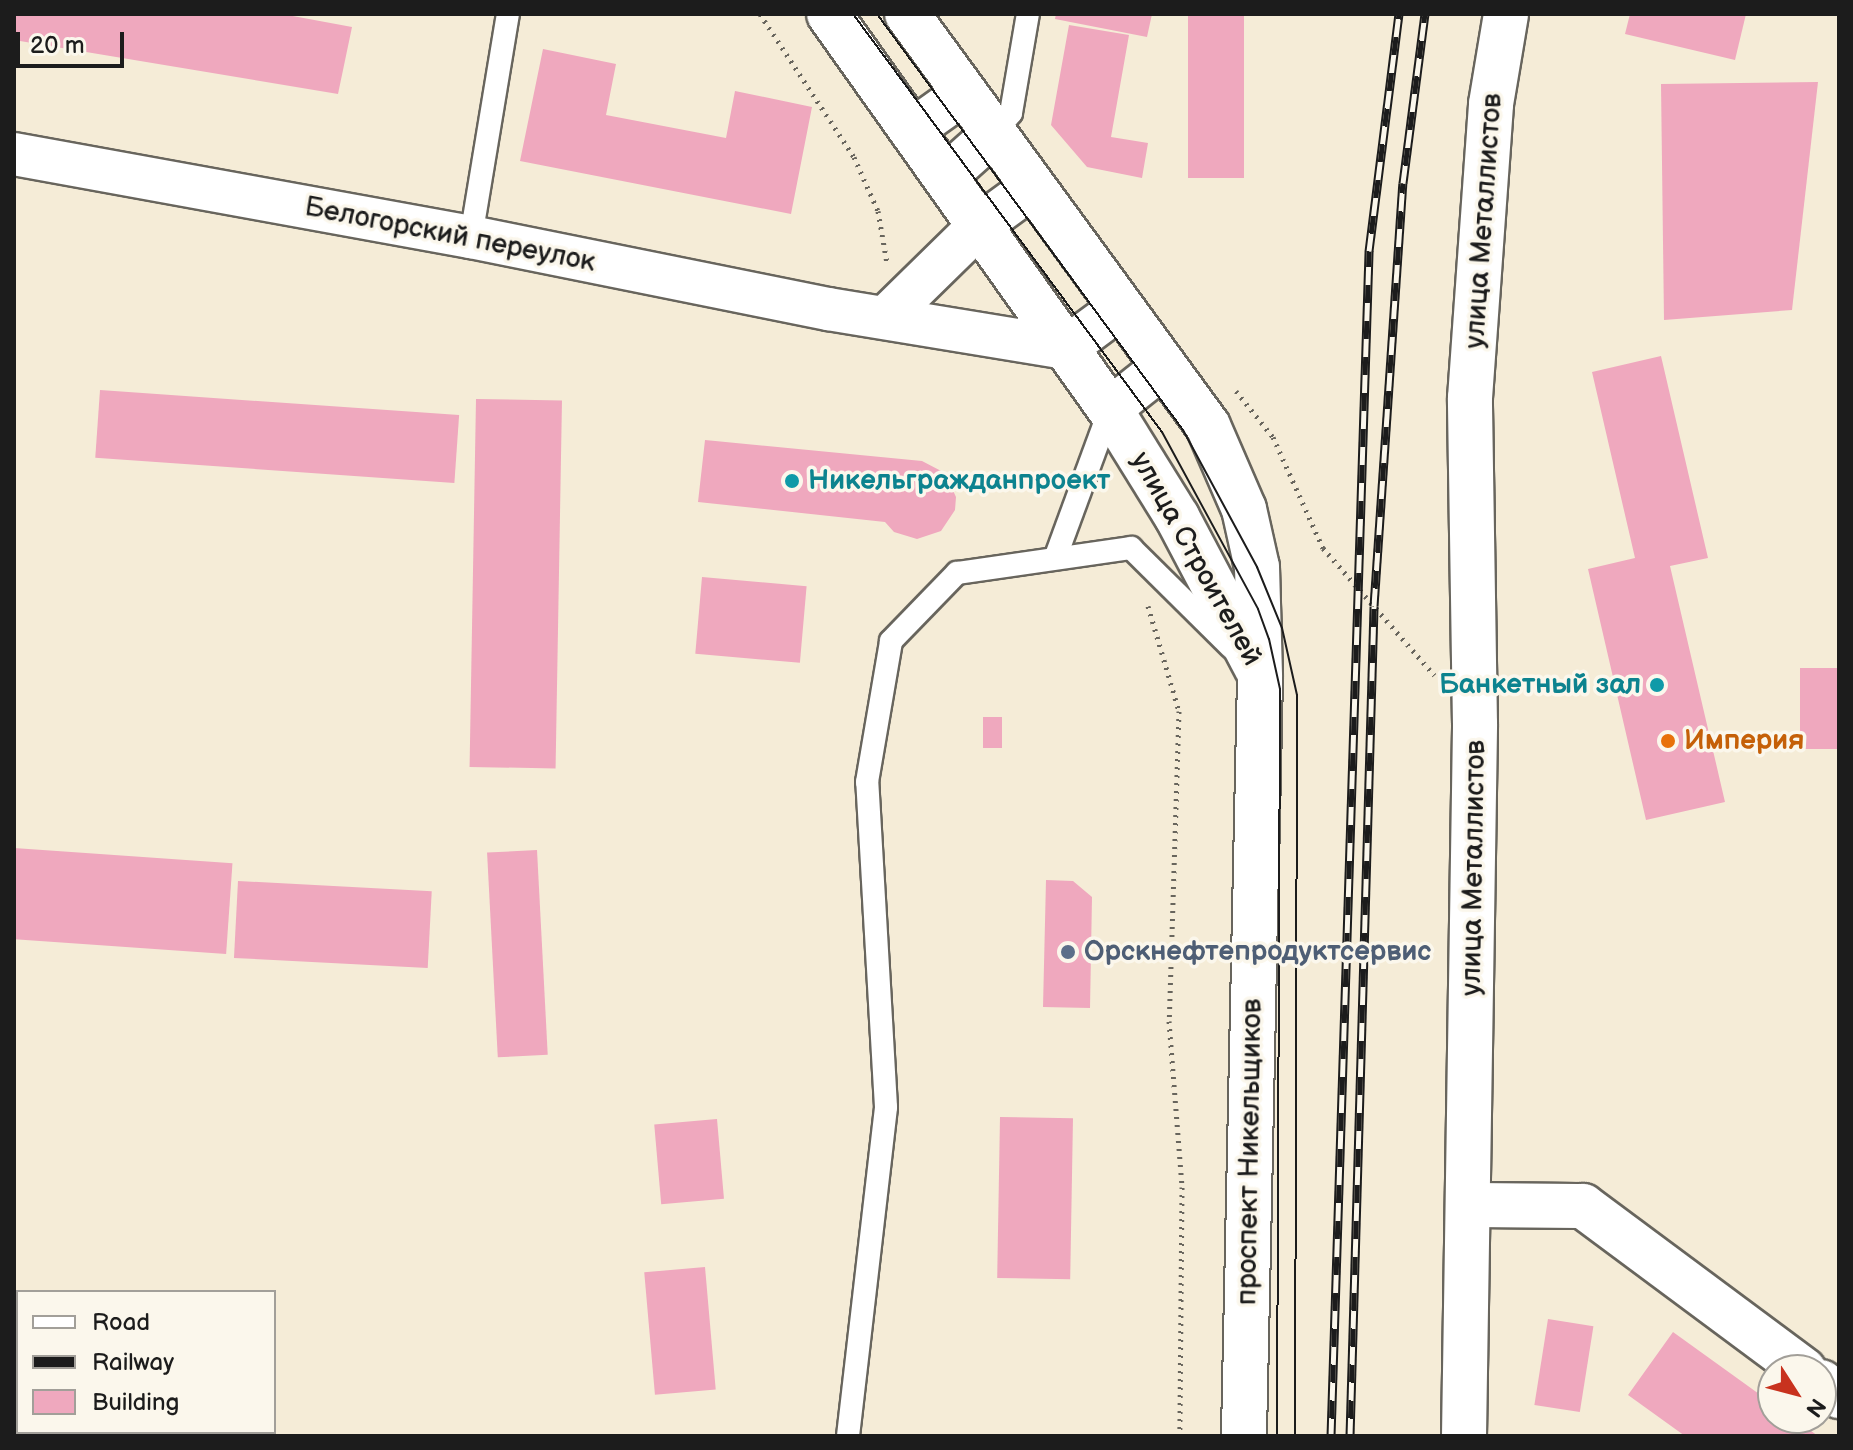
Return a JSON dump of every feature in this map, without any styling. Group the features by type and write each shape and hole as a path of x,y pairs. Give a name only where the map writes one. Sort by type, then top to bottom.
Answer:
{"main road":[{"name":"улица Строителей","path":"829,14 1110,409 1177,517 1260,677"},
{"name":"улица Строителей","path":"907,14 992,135 1208,426 1244,509 1257,567 1260,677"},
{"name":"улица Металлистов","path":"1464,1436 1470,1205 1475,724 1470,398 1491,104 1506,14"},
{"name":"проспект Никельщиков","path":"1244,1436 1260,677"},
{"path":"1470,1205 1583,1206 1782,1354"}],"street":[{"path":"911,131 963,94"},
{"path":"945,177 992,135"},
{"name":"Белогорский переулок","path":"14,154 1066,348"},
{"path":"886,317 979,226 1031,188"},
{"path":"1066,348 1120,308"},
{"path":"1110,409 1164,366"}],"lane":[{"path":"471,237 508,14"},
{"path":"992,135 1011,113 1028,14"},
{"path":"1056,556 1110,409"},
{"path":"848,1436 886,1107 867,782 891,641 957,573 1056,556 1131,548 1260,677"}],"path":[{"path":"760,14 854,157 878,211 887,259 886,317"},
{"path":"1131,548 1179,711 1169,1021 1182,1187 1180,1436"}],"building":[{"path":"14,14 282,14 352,27 338,94 14,40"},
{"path":"1056,14 1152,14 1147,37 1055,19"},
{"path":"1188,14 1244,14 1244,178 1188,178"},
{"path":"1630,14 1746,14 1735,60 1625,34"},
{"path":"1069,25 1129,35 1111,137 1148,143 1142,178 1087,167 1051,125"},
{"path":"543,49 616,64 606,115 726,138 735,91 812,107 791,214 520,161"},
{"path":"1818,82 1792,310 1664,320 1661,84"},
{"path":"1661,356 1708,558 1670,566 1725,802 1646,820 1588,569 1635,558 1592,372"},
{"path":"100,390 459,415 454,483 95,458"},
{"path":"476,399 562,401 556,768 470,767"},
{"name":"Никельгражданпроект","path":"705,440 922,461 945,473 956,497 955,510 941,531 917,539 894,532 885,522 698,502"},
{"path":"702,577 807,586 800,663 695,654"},
{"path":"1800,668 1839,668 1839,749 1800,749"},
{"path":"983,717 1002,717 1002,748 983,748"},
{"path":"14,848 232,863 226,954 14,939"},
{"path":"537,850 548,1055 498,1057 487,853"},
{"name":"Орскнефтепродуктсервис","path":"1046,880 1073,881 1092,897 1090,1008 1043,1007"},
{"path":"238,881 432,891 428,968 234,958"},
{"path":"1000,1117 1073,1118 1070,1279 997,1278"},
{"path":"717,1119 724,1199 661,1204 654,1124"},
{"path":"705,1267 716,1390 655,1395 644,1272"},
{"path":"1548,1319 1593,1326 1580,1412 1534,1405"},
{"path":"1673,1332 1757,1392 1757,1434 1818,1436 1685,1436 1628,1395"}],"tram line":[{"path":"853,14 1162,432 1258,609 1269,639 1280,689 1277,1436"},
{"path":"877,14 1183,430 1257,567 1282,628 1297,695 1295,1436"}],"railway":[{"path":"1331,1436 1369,251 1399,14"},
{"path":"1350,1436 1374,606 1403,183 1425,14"}],"place":[{"name":"Никельгражданпроект","path":"792,481"},
{"name":"Банкетный зал","path":"1657,685"},
{"name":"Империя","path":"1668,741"},
{"name":"Орскнефтепродуктсервис","path":"1068,952"}]}
